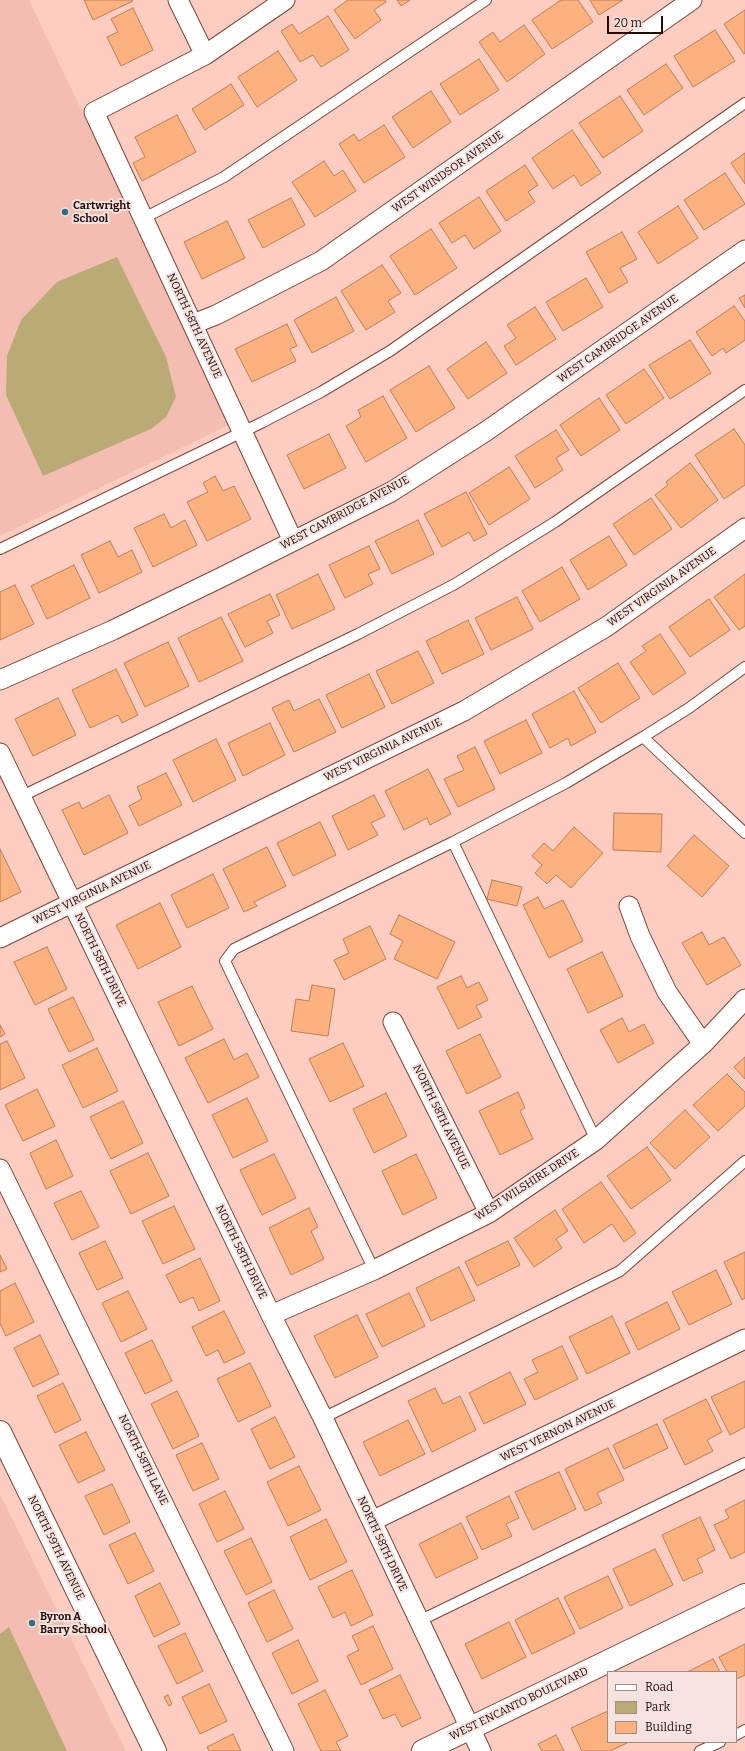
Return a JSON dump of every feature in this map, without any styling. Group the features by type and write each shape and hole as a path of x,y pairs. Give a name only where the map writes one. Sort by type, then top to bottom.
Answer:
{"street":[{"path":"178,0 206,55 285,0"},
{"name":"WEST WINDSOR AVENUE","path":"192,324 216,315 321,261 692,0"},
{"name":"NORTH 58TH AVENUE","path":"206,55 94,112 293,540"},
{"name":"WEST CAMBRIDGE AVENUE","path":"0,680 113,630 391,492 485,432 745,250"},
{"name":"WEST VIRGINIA AVENUE","path":"0,938 464,711 606,627 745,528"},
{"name":"NORTH 58TH DRIVE","path":"0,753 20,797 323,1418 481,1751"},
{"path":"629,906 640,936 667,992 704,1044"},
{"name":"WEST WILSHIRE DRIVE","path":"272,1315 374,1270 489,1213 596,1140 704,1044 745,999"},
{"name":"NORTH 58TH AVENUE","path":"393,1022 489,1213"},
{"name":"NORTH 58TH LANE","path":"0,1169 284,1751"},
{"name":"WEST VERNON AVENUE","path":"372,1521 745,1339"},
{"name":"NORTH 59TH AVENUE","path":"0,1432 155,1751"},
{"name":"WEST ENCANTO BOULEVARD","path":"423,1751 745,1595"}],"lane":[{"path":"144,218 224,177 486,0"},
{"path":"0,549 242,432 321,392 390,351 745,103"},
{"path":"20,797 358,634 455,584 555,522 745,390"},
{"path":"374,1270 226,961 234,949 453,842 566,783 689,708 745,667"},
{"path":"643,737 745,833"},
{"path":"453,842 596,1140"},
{"path":"323,1418 620,1271 745,1160"},
{"path":"419,1621 745,1463"},
{"path":"700,1751 718,1743"}],"shaded area":[{"name":"Cartwright School","path":"0,0 29,0 231,424 0,536"},
{"name":"Byron A Barry School","path":"0,1494 126,1751 0,1751"}],"green space":[{"path":"117,257 166,357 176,397 166,417 151,429 43,476 6,395 7,356 21,320 57,282"},
{"path":"9,1627 67,1751 0,1751 0,1634"}],"building":[{"path":"84,0 132,0 133,1 93,20"},
{"path":"348,0 385,0 386,2 374,10 381,20 355,39 334,10"},
{"path":"397,0 410,0 401,6"},
{"path":"561,0 578,0 593,22 552,49 532,20"},
{"path":"590,0 623,0 599,15"},
{"path":"133,8 153,50 121,66 107,37 118,32 111,19"},
{"path":"745,10 745,53 744,54 724,24"},
{"path":"328,16 349,50 321,67 313,55 300,62 281,31 292,24 299,34"},
{"path":"524,25 545,54 507,82 479,42 493,32 500,42"},
{"path":"715,30 735,61 693,87 674,56"},
{"path":"278,51 297,80 257,107 238,77"},
{"path":"479,59 499,90 460,115 440,84"},
{"path":"666,64 683,88 644,115 627,90"},
{"path":"231,84 244,105 205,130 192,109"},
{"path":"431,91 451,122 413,148 392,117"},
{"path":"620,96 643,131 603,158 579,123"},
{"path":"177,115 196,152 142,181 133,163 145,157 135,137"},
{"path":"384,125 405,157 364,183 339,144 354,134 359,141"},
{"path":"572,130 601,173 581,186 574,175 553,189 532,158"},
{"path":"745,153 745,184 731,163"},
{"path":"324,161 334,176 343,170 356,191 315,217 292,182"},
{"path":"525,165 538,185 528,192 535,202 506,221 486,191"},
{"path":"725,173 745,204 704,230 684,200"},
{"path":"479,197 501,231 474,249 465,235 452,243 439,223"},
{"path":"291,198 305,225 263,248 248,220"},
{"path":"678,206 698,238 658,264 638,232"},
{"path":"227,221 245,258 202,279 184,242"},
{"path":"431,229 457,268 415,295 390,256"},
{"path":"622,232 637,259 620,268 628,282 609,293 586,252"},
{"path":"382,265 401,293 388,301 395,312 366,330 341,291"},
{"path":"586,278 603,307 563,331 546,302"},
{"path":"745,295 745,308 739,298"},
{"path":"336,297 354,331 312,353 294,320"},
{"path":"734,306 745,321 745,340 726,353 723,348 712,356 696,332"},
{"path":"535,307 556,339 516,365 504,346 516,338 507,325"},
{"path":"287,324 297,346 290,349 296,361 252,382 235,349"},
{"path":"690,340 711,373 670,399 649,365"},
{"path":"486,342 507,373 468,399 447,369"},
{"path":"429,366 455,408 416,432 390,390"},
{"path":"644,369 664,398 626,424 606,395"},
{"path":"383,396 407,438 366,462 346,426 361,417 358,410"},
{"path":"599,398 620,430 581,456 560,425"},
{"path":"734,429 745,445 745,485 724,499 695,455"},
{"path":"556,430 569,450 556,458 563,470 535,488 515,456"},
{"path":"329,434 346,468 304,489 287,455"},
{"path":"690,463 718,500 681,528 655,495 668,485 666,482"},
{"path":"509,467 530,499 489,525 469,493"},
{"path":"215,476 223,491 234,486 251,519 207,541 187,502 208,492 203,483"},
{"path":"466,492 487,534 474,541 469,532 442,547 424,514"},
{"path":"651,498 672,529 634,555 613,524"},
{"path":"164,514 171,528 185,520 197,545 153,567 134,528"},
{"path":"418,520 434,554 392,574 375,541"},
{"path":"609,536 627,565 588,590 570,560"},
{"path":"110,541 118,557 132,550 142,572 99,593 81,555"},
{"path":"369,546 380,569 368,574 373,584 345,598 329,565"},
{"path":"74,565 90,598 47,619 31,586"},
{"path":"562,567 580,599 540,622 522,591"},
{"path":"318,574 335,609 292,629 276,595"},
{"path":"745,574 745,626 739,630 714,597"},
{"path":"15,585 34,624 0,640 0,592"},
{"path":"270,594 280,615 267,621 273,633 245,647 228,614"},
{"path":"517,597 533,629 491,650 475,618"},
{"path":"709,599 730,630 690,657 669,627"},
{"path":"221,617 243,661 199,682 178,638"},
{"path":"468,620 484,654 442,674 426,641"},
{"path":"660,634 686,673 653,695 630,662 646,651 642,646"},
{"path":"168,642 189,686 145,707 124,663"},
{"path":"418,651 434,683 392,704 376,671"},
{"path":"618,663 640,698 601,723 578,688"},
{"path":"116,669 138,715 122,723 118,715 90,728 72,690"},
{"path":"369,674 385,707 342,728 326,695"},
{"path":"574,691 596,732 571,746 568,738 550,748 532,714"},
{"path":"58,698 76,735 33,756 15,719"},
{"path":"319,699 336,732 294,752 272,708 289,700 294,711"},
{"path":"526,720 542,753 500,774 484,741"},
{"path":"270,723 285,755 243,776 228,743"},
{"path":"216,739 236,780 193,802 173,760"},
{"path":"475,747 495,789 458,807 444,779 464,770 457,756"},
{"path":"428,769 451,814 430,825 427,818 404,830 385,791"},
{"path":"166,773 182,805 139,826 129,806 142,799 137,787"},
{"path":"109,795 128,833 84,855 62,810 79,802 82,809"},
{"path":"374,795 385,816 371,823 378,835 348,850 332,816"},
{"path":"614,813 662,814 661,852 613,850"},
{"path":"320,822 336,855 293,876 277,843"},
{"path":"574,827 603,853 571,888 556,875 547,884 535,873 542,865 532,856 544,843 553,851"},
{"path":"694,835 729,866 702,897 667,866"},
{"path":"267,847 286,886 254,902 257,906 244,912 223,869"},
{"path":"0,849 21,892 0,902"},
{"path":"213,874 229,908 187,928 171,895"},
{"path":"492,880 522,887 517,906 487,899"},
{"path":"538,897 544,909 563,900 583,941 549,958 523,905"},
{"path":"160,903 181,947 138,969 116,925"},
{"path":"399,915 455,942 437,979 394,959 403,941 390,934"},
{"path":"370,926 386,959 344,980 334,960 349,953 343,939"},
{"path":"702,932 709,945 724,937 741,965 707,985 682,943"},
{"path":"47,947 67,989 35,1005 14,962"},
{"path":"602,952 623,996 588,1013 567,969"},
{"path":"461,976 467,988 479,982 488,1000 476,1006 482,1017 458,1029 437,987"},
{"path":"312,985 335,989 328,1036 291,1031 296,999 309,1001"},
{"path":"192,986 213,1029 179,1046 158,1002"},
{"path":"73,997 94,1040 69,1052 48,1009"},
{"path":"622,1018 629,1032 644,1024 654,1043 618,1063 600,1030"},
{"path":"0,1025 5,1034 0,1037"},
{"path":"480,1034 501,1077 467,1094 446,1051"},
{"path":"224,1039 234,1060 247,1053 259,1077 208,1103 185,1058"},
{"path":"7,1041 25,1078 0,1090 0,1044"},
{"path":"343,1043 364,1086 330,1102 309,1059"},
{"path":"97,1048 118,1091 83,1108 62,1065"},
{"path":"745,1057 745,1079 734,1067"},
{"path":"727,1074 745,1092 745,1106 718,1131 693,1105"},
{"path":"37,1089 55,1126 23,1141 5,1105"},
{"path":"518,1092 525,1108 520,1111 533,1139 500,1155 479,1111"},
{"path":"386,1093 407,1136 374,1153 353,1109"},
{"path":"247,1098 268,1141 233,1158 212,1115"},
{"path":"123,1101 143,1143 111,1159 90,1117"},
{"path":"685,1110 710,1137 675,1169 650,1143"},
{"path":"56,1140 73,1176 46,1189 30,1153"},
{"path":"647,1147 671,1180 631,1209 607,1176"},
{"path":"148,1153 169,1196 131,1214 110,1171"},
{"path":"274,1154 296,1198 262,1215 240,1170"},
{"path":"416,1154 437,1198 403,1215 382,1171"},
{"path":"601,1182 636,1233 624,1242 612,1224 584,1243 562,1209"},
{"path":"81,1191 99,1227 72,1240 54,1203"},
{"path":"174,1206 195,1249 163,1264 142,1221"},
{"path":"309,1208 318,1227 311,1231 324,1259 291,1275 269,1228"},
{"path":"555,1210 568,1231 556,1239 562,1248 534,1267 514,1238"},
{"path":"105,1241 123,1278 97,1290 79,1253"},
{"path":"508,1241 520,1265 477,1286 465,1262"},
{"path":"745,1252 745,1298 742,1300 724,1262"},
{"path":"0,1255 7,1269 0,1272"},
{"path":"200,1258 220,1301 199,1311 193,1297 180,1303 166,1275"},
{"path":"459,1267 475,1300 431,1321 416,1288"},
{"path":"716,1270 732,1304 689,1325 672,1292"},
{"path":"15,1283 34,1322 6,1336 0,1323 0,1291"},
{"path":"128,1291 147,1329 121,1342 102,1303"},
{"path":"409,1293 425,1326 382,1347 366,1314"},
{"path":"667,1302 680,1329 638,1350 625,1323"},
{"path":"224,1311 245,1353 224,1363 218,1350 206,1356 192,1327"},
{"path":"357,1315 378,1357 335,1378 314,1336"},
{"path":"612,1316 630,1353 587,1374 569,1337"},
{"path":"40,1335 59,1374 33,1387 14,1348"},
{"path":"152,1340 172,1381 145,1394 125,1353"},
{"path":"562,1346 578,1379 535,1400 524,1379 538,1372 532,1360"},
{"path":"250,1363 271,1406 238,1422 217,1379"},
{"path":"510,1372 526,1404 484,1424 469,1393"},
{"path":"745,1381 745,1427 730,1435 711,1397"},
{"path":"63,1383 81,1420 55,1433 37,1396"},
{"path":"435,1388 443,1404 460,1396 476,1430 432,1452 408,1401"},
{"path":"177,1391 199,1436 173,1449 151,1404"},
{"path":"706,1399 722,1432 707,1440 713,1451 685,1465 663,1420"},
{"path":"275,1417 295,1457 270,1469 251,1429"},
{"path":"408,1420 425,1454 380,1476 363,1442"},
{"path":"657,1424 668,1448 624,1469 613,1445"},
{"path":"86,1432 105,1470 78,1483 59,1445"},
{"path":"202,1443 219,1479 193,1491 176,1455"},
{"path":"608,1448 624,1480 597,1493 602,1503 585,1511 565,1469"},
{"path":"299,1466 321,1510 288,1526 267,1482"},
{"path":"559,1472 576,1509 533,1530 515,1492"},
{"path":"112,1484 130,1522 104,1535 85,1496"},
{"path":"225,1491 244,1529 217,1542 199,1504"},
{"path":"509,1496 519,1518 506,1524 512,1536 482,1550 466,1517"},
{"path":"745,1500 745,1552 731,1559 714,1525 729,1518 725,1510"},
{"path":"700,1517 715,1550 697,1559 703,1572 683,1581 662,1535"},
{"path":"326,1519 347,1562 310,1580 290,1537"},
{"path":"461,1523 478,1558 436,1578 419,1544"},
{"path":"135,1533 154,1571 128,1584 109,1545"},
{"path":"251,1538 272,1582 246,1595 224,1551"},
{"path":"655,1549 673,1585 630,1606 613,1569"},
{"path":"352,1570 373,1615 351,1626 345,1612 333,1618 318,1587"},
{"path":"608,1576 623,1608 580,1629 564,1597"},
{"path":"160,1583 180,1624 154,1637 135,1596"},
{"path":"274,1590 293,1629 267,1642 248,1603"},
{"path":"558,1598 575,1633 532,1654 515,1620"},
{"path":"509,1622 526,1657 482,1679 465,1644"},
{"path":"373,1626 393,1669 361,1685 347,1656 359,1650 352,1636"},
{"path":"185,1633 203,1671 177,1684 158,1646"},
{"path":"298,1640 318,1681 292,1694 272,1653"},
{"path":"745,1644 745,1675 737,1679 737,1671 726,1671 719,1657"},
{"path":"713,1659 719,1671 689,1671"},
{"path":"400,1675 421,1718 402,1727 395,1714 383,1719 369,1690"},
{"path":"209,1684 227,1721 200,1734 182,1697"},
{"path":"325,1690 348,1736 336,1742 341,1751 321,1751 298,1704"},
{"path":"168,1695 172,1704 169,1706 164,1697"},
{"path":"607,1711 607,1743 627,1743 610,1751 582,1751 571,1728"},
{"path":"233,1734 241,1751 209,1751 207,1747"},
{"path":"556,1735 564,1751 542,1751 538,1744"}],"place":[{"name":"Cartwright School","path":"65,212"},
{"name":"Byron A Barry School","path":"32,1623"}]}
